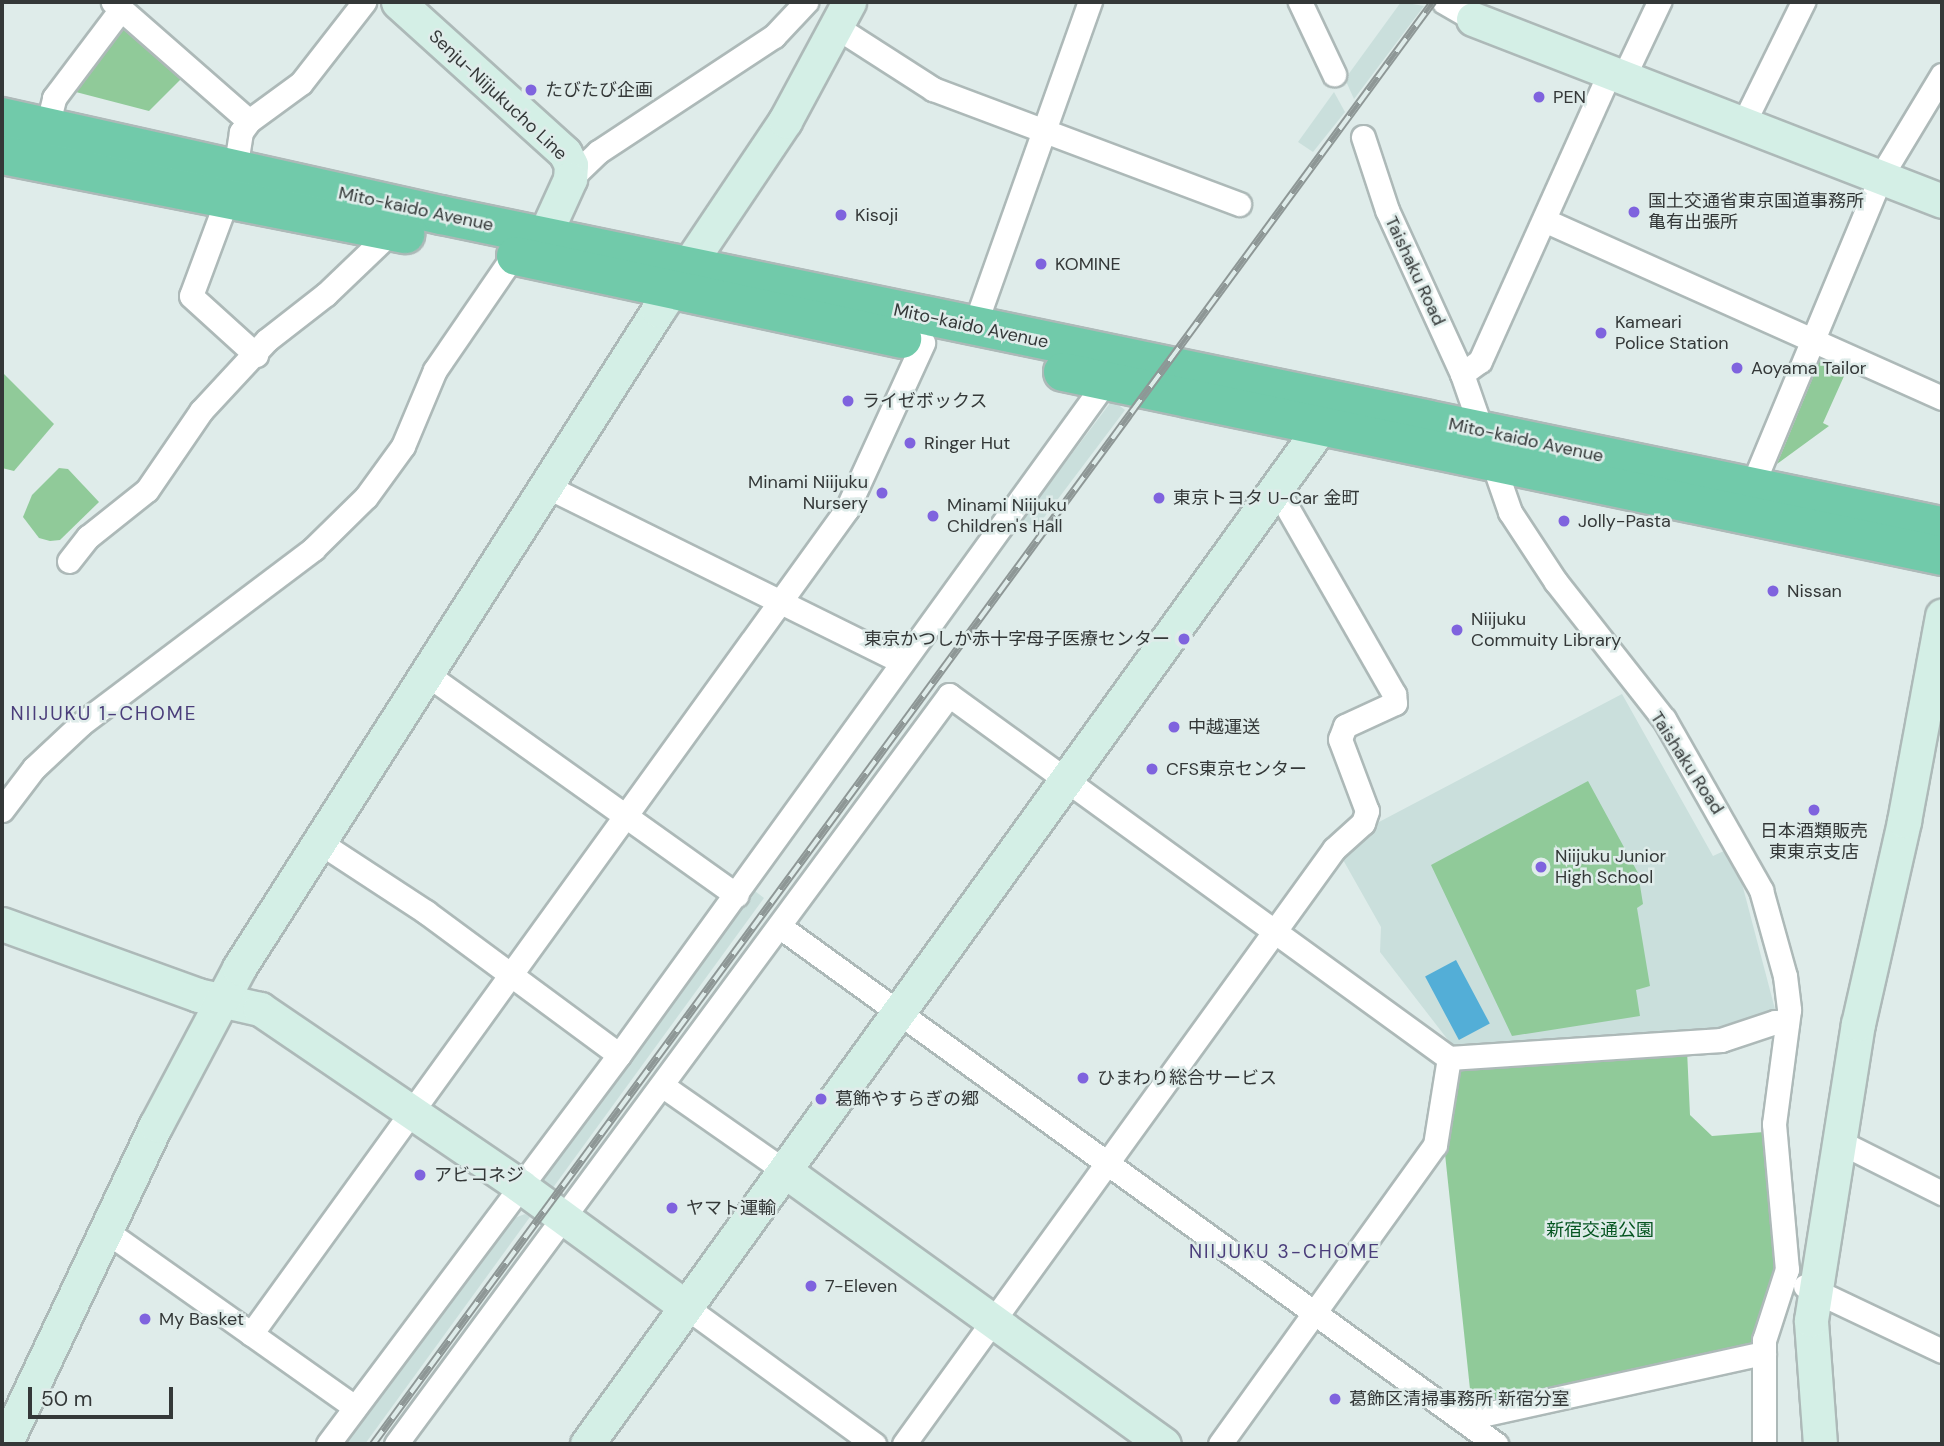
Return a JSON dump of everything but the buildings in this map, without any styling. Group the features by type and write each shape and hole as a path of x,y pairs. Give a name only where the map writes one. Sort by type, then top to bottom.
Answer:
{"highway":[{"name":"Mito-kaido Avenue","path":"2,117 47,127 392,231 528,246"},
{"name":"Mito-kaido Avenue","path":"2,155 231,184 680,277 974,327 1103,367"},
{"name":"Mito-kaido Avenue","path":"680,277 923,343 1103,367 1489,447 1942,556"},
{"name":"Mito-kaido Avenue","path":"1489,447 1752,486 1942,526"}],"street":[{"path":"256,355 191,296 231,184 241,132 249,121 301,83 364,2"},
{"name":"Senju-Niijukucho Line","path":"398,2 565,153 571,165 570,178 528,246"},
{"path":"570,178 598,152 775,36 806,2"},
{"path":"974,327 1090,2"},
{"path":"1300,2 1334,75"},
{"path":"1444,2 1473,19 1618,72 1942,201"},
{"path":"1462,374 1480,361 1544,220 1618,72 1659,2"},
{"path":"1744,122 1803,2"},
{"path":"47,127 54,98 117,5 249,121"},
{"path":"5,1444 106,1231 222,998 680,277 791,111 844,15 933,89 1239,204"},
{"path":"1752,486 1881,177 1942,75"},
{"name":"Taishaku Road","path":"1363,137 1387,210 1462,374 1510,512 1525,539 1664,719 1734,838 1761,890 1785,976 1787,1024 1774,1124 1788,1243 1801,1284 1820,1444"},
{"path":"1544,220 1942,398"},
{"path":"69,561 88,537 147,490 201,411 272,335 326,294 392,231"},
{"path":"2,810 34,768 81,724 313,549 366,497 403,446 435,370 528,246"},
{"path":"251,1335 414,1113 847,509 923,343"},
{"path":"328,1444 736,895 902,662 1103,367"},
{"path":"587,1444 1331,414"},
{"path":"546,486 902,662"},
{"path":"904,1444 1334,849 1363,823 1367,811 1340,739 1345,726 1395,703 1277,490"},
{"name":"Taishaku Road","path":"1801,1284 1840,1142 1860,1015 1904,821 1942,615"},
{"path":"428,675 736,895"},
{"path":"399,1443 949,695 1449,1058 1721,1040 1775,1022 1787,1024"},
{"path":"319,842 512,976 619,1055"},
{"path":"2,924 198,995 222,998 260,1009 520,1186 874,1444"},
{"path":"779,926 1316,1311 1496,1444"},
{"path":"1220,1444 1435,1146 1449,1058"},
{"path":"663,1086 1164,1444"},
{"path":"1840,1142 1942,1193"},
{"path":"106,1231 355,1407"},
{"path":"1764,1444 1764,1353 1801,1284 1942,1351"},
{"path":"1463,1419 1764,1353"}],"shaded area":[{"path":"1401,2 1424,6 1354,99 1345,79"},
{"path":"1334,92 1345,112 1313,152 1298,142"},
{"path":"1112,400 1125,410 1035,529 1023,519"},
{"name":"Niijuku Junior High School","path":"1622,694 1713,856 1726,850 1740,876 1776,1013 1714,1032 1455,1049 1380,952 1381,927 1342,858 1379,822"},
{"path":"751,888 764,898 552,1189 537,1177"},
{"path":"525,1214 530,1217 365,1444 345,1444 504,1222"}],"green space":[{"path":"130,27 183,77 149,111 72,91 124,28"},
{"path":"1823,353 1849,365 1823,423 1829,426 1777,464"},
{"path":"2,372 54,424 14,471 2,468"},
{"path":"59,468 68,469 99,502 60,540 50,541 39,538 23,517 32,495"},
{"path":"1588,781 1638,873 1643,904 1637,908 1650,986 1636,990 1640,1016 1512,1036 1431,865"},
{"name":"新宿交通公園","path":"1687,1050 1690,1115 1712,1136 1764,1132 1774,1268 1754,1345 1472,1408 1445,1154 1459,1073 1466,1064"}],"water":[{"path":"1456,960 1490,1024 1459,1040 1425,976"}],"railway":[{"path":"373,1444 1433,2"}],"place":[{"name":"たびたび企画","path":"531,90"},
{"name":"PEN","path":"1539,97"},
{"name":"国土交通省東京国道事務所 亀有出張所","path":"1634,212"},
{"name":"Kisoji","path":"841,215"},
{"name":"KOMINE","path":"1041,264"},
{"name":"Kameari Police Station","path":"1601,333"},
{"name":"Aoyama Tailor","path":"1737,368"},
{"name":"ライゼボックス","path":"848,401"},
{"name":"Ringer Hut","path":"910,443"},
{"name":"Minami Niijuku Nursery","path":"882,493"},
{"name":"東京トヨタ U-Car 金町","path":"1159,498"},
{"name":"Minami Niijuku Children's Hall","path":"933,516"},
{"name":"Jolly-Pasta","path":"1564,521"},
{"name":"Nissan","path":"1773,591"},
{"name":"Niijuku Commuity Library","path":"1457,630"},
{"name":"東京かつしか赤十字母子医療センター","path":"1184,639"},
{"name":"中越運送","path":"1174,727"},
{"name":"CFS東京センター","path":"1152,769"},
{"name":"日本酒類販売 東東京支店","path":"1814,810"},
{"name":"Niijuku Junior High School","path":"1541,867"},
{"name":"ひまわり総合サービス","path":"1083,1078"},
{"name":"葛飾やすらぎの郷","path":"821,1099"},
{"name":"アビコネジ","path":"420,1175"},
{"name":"ヤマト運輸","path":"672,1208"},
{"name":"7-Eleven","path":"811,1286"},
{"name":"My Basket","path":"145,1319"},
{"name":"葛飾区清掃事務所 新宿分室","path":"1335,1399"}],"district":[{"name":"NIIJUKU 1-CHOME","path":"104,714"},
{"name":"NIIJUKU 3-CHOME","path":"1285,1252"}]}
